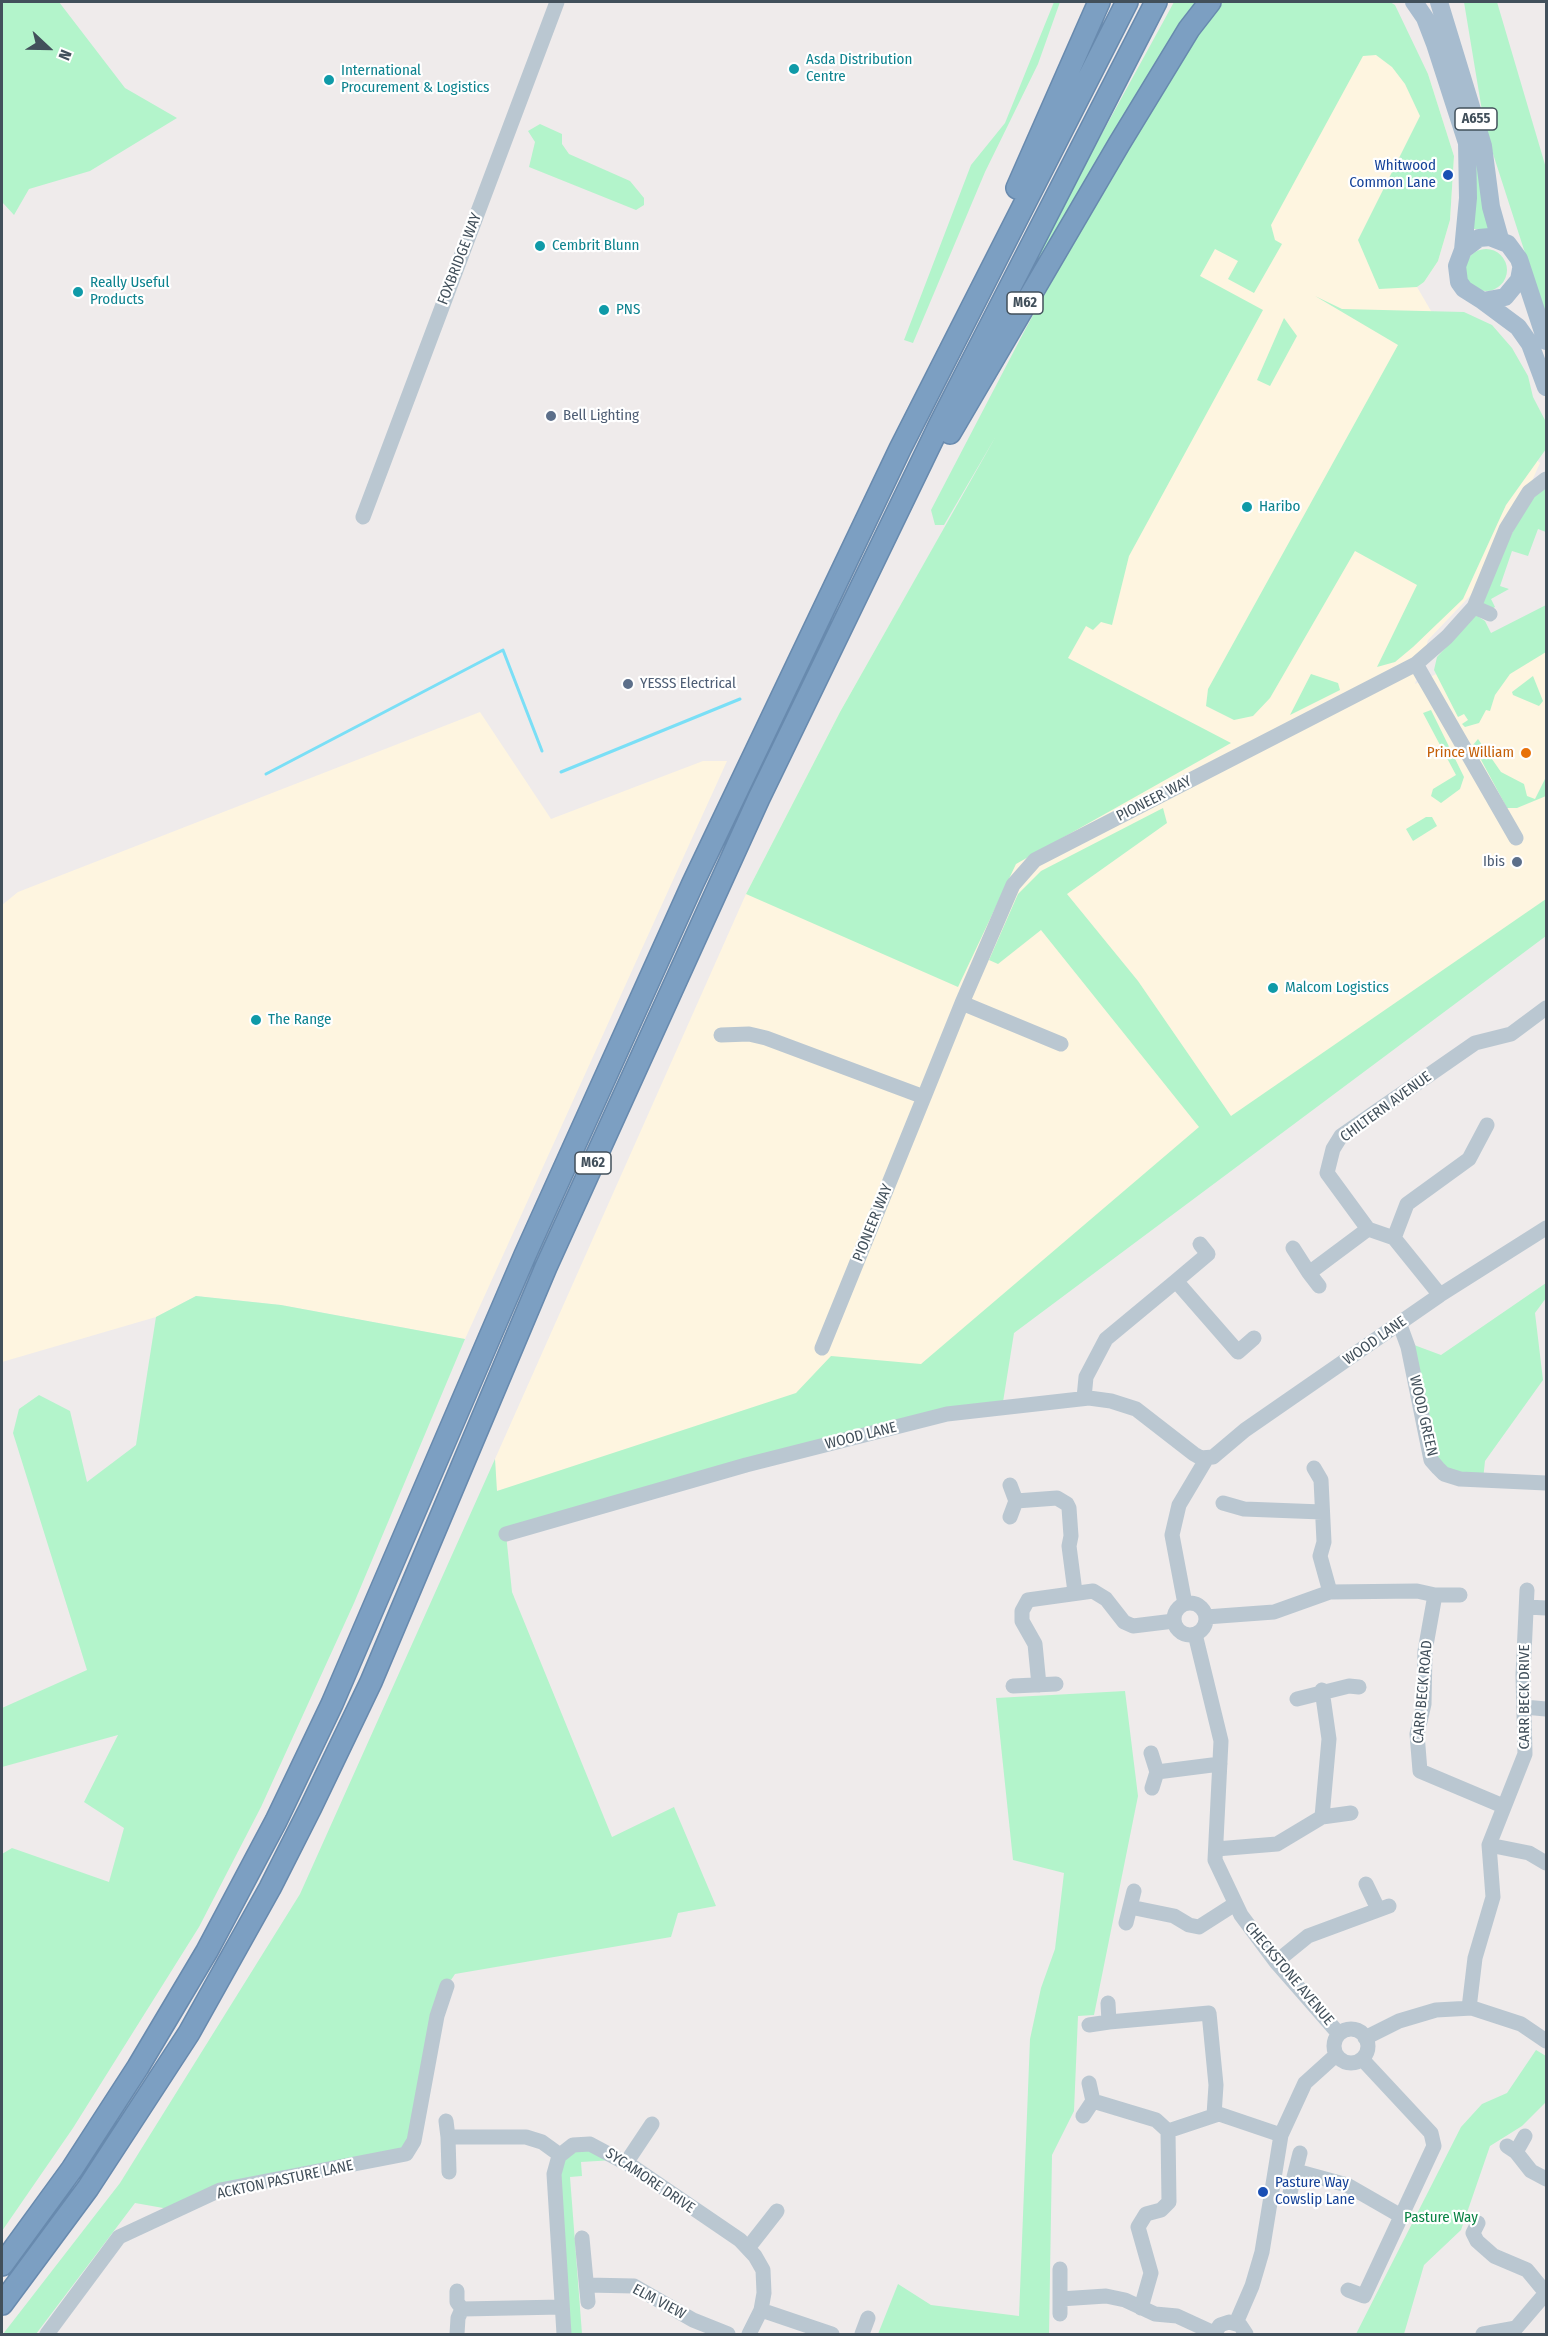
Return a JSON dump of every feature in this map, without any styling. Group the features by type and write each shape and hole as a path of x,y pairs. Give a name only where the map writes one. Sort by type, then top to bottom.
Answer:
{"highway":[{"name":"M62","path":"900,449 1099,2"},
{"name":"M62","path":"2,2265 72,2169 138,2067 207,1951 276,1821 332,1704 520,1265 745,772 900,449 1127,2"},
{"name":"M62","path":"2,2304 88,2188 183,2042 270,1888 311,1807 371,1682 546,1267 652,1032 849,610 995,313 1156,2"},
{"name":"M62","path":"849,610 1119,144 1189,29 1210,2"}],"main road":[{"name":"A655","path":"1414,2 1425,18 1432,36 1467,143 1469,188 1463,250 1457,266 1459,282 1470,295 1483,301 1518,327 1530,344 1546,387"},
{"name":"A655","path":"1439,2 1483,146 1491,207 1500,239 1515,251 1546,341"},
{"path":"1463,250 1479,238 1500,239"},
{"path":"1483,301 1494,301 1513,290 1521,269"}],"street":[{"name":"FOXBRIDGE WAY","path":"363,517 557,2"},
{"name":"PIONEER WAY","path":"822,1348 1012,885 1035,860 1416,664 1448,637 1474,607 1516,509 1529,492 1546,478"},
{"path":"1474,607 1490,615"},
{"path":"1416,664 1516,838"},
{"path":"962,1003 1061,1044"},
{"name":"CHILTERN AVENUE","path":"1368,1230 1328,1173 1333,1149 1341,1136 1475,1043 1511,1034 1546,1008"},
{"path":"720,1035 749,1034 766,1038 924,1097"},
{"path":"1394,1238 1407,1204 1469,1159 1487,1125"},
{"name":"WOOD LANE","path":"506,1534 746,1465 947,1414 1084,1398 1111,1401 1136,1409 1194,1454 1207,1458 1213,1457 1245,1430 1400,1325 1440,1294 1546,1228"},
{"path":"1309,1273 1368,1230 1394,1238 1440,1294"},
{"path":"1084,1398 1086,1377 1106,1339 1208,1254 1200,1244"},
{"path":"1293,1248 1319,1287"},
{"path":"1176,1281 1238,1352 1254,1338"},
{"name":"WOOD GREEN","path":"1400,1325 1407,1347 1431,1460 1438,1468 1460,1479 1546,1483"},
{"name":"WOOD LANE","path":"1185,1604 1172,1535 1179,1505 1207,1458"},
{"path":"1314,1468 1321,1480 1324,1542 1320,1556 1330,1592"},
{"path":"1010,1485 1016,1501 1010,1517"},
{"path":"1016,1501 1057,1498 1067,1504 1071,1536 1069,1546 1075,1592"},
{"path":"1223,1503 1245,1509 1322,1512"},
{"name":"CARR BECK DRIVE","path":"1469,2008 1475,1958 1493,1897 1489,1845 1503,1806 1524,1762 1522,1675 1527,1590"},
{"path":"1206,1617 1274,1612 1330,1592 1417,1591 1435,1595 1460,1595"},
{"path":"1040,1685 1035,1644 1022,1620 1024,1605 1036,1597 1075,1592 1098,1593 1124,1622 1133,1626 1174,1621"},
{"name":"CARR BECK ROAD","path":"1435,1595 1425,1651 1424,1704 1417,1734 1420,1771 1503,1806"},
{"path":"1185,1604 1199,1605 1206,1617 1204,1628 1195,1634 1184,1634 1174,1621 1177,1610 1185,1604"},
{"path":"1527,1608 1546,1608"},
{"name":"CHECKSTONE AVENUE","path":"1195,1634 1221,1741 1215,1860 1235,1904 1276,1962 1339,2034"},
{"path":"1013,1686 1056,1684"},
{"path":"1297,1699 1349,1686 1359,1687"},
{"path":"1322,1817 1329,1739 1323,1692"},
{"path":"1524,1707 1546,1709"},
{"path":"1151,1753 1157,1772 1152,1788"},
{"path":"1157,1772 1220,1764"},
{"path":"1216,1849 1277,1844 1322,1817 1351,1813"},
{"path":"1489,1845 1528,1853 1546,1863"},
{"path":"1276,1962 1308,1936 1384,1908 1366,1884"},
{"path":"1126,1923 1134,1891"},
{"path":"1130,1907 1174,1916 1189,1925 1199,1927 1235,1904"},
{"name":"ACKTON PASTURE LANE","path":"47,2334 119,2237 220,2190 406,2154 414,2141 436,2016 447,1986"},
{"path":"1108,2004 1109,2022"},
{"path":"1365,2038 1399,2021 1436,2010 1469,2008 1521,2024 1546,2041"},
{"path":"1089,2025 1215,2013 1214,2115"},
{"path":"1353,2029 1365,2038 1368,2046 1362,2059 1348,2063 1336,2055 1334,2044 1339,2034 1353,2029"},
{"path":"1060,2299 1106,2296 1155,2314 1177,2316 1214,2334 1225,2322 1241,2329 1262,2252 1281,2135 1305,2083 1336,2055"},
{"path":"1348,2290 1364,2296 1434,2146 1431,2133 1362,2059"},
{"path":"1083,2116 1093,2101 1089,2083"},
{"path":"1093,2101 1156,2120 1168,2131 1169,2202 1161,2210 1146,2214 1138,2227 1151,2273 1141,2308"},
{"path":"1168,2131 1214,2115 1234,2117 1281,2135"},
{"path":"446,2121 449,2172"},
{"path":"627,2163 652,2124"},
{"path":"1525,2136 1511,2149 1531,2171 1546,2179"},
{"path":"448,2137 526,2137 542,2142 560,2155 554,2174 564,2334"},
{"name":"SYCAMORE DRIVE","path":"560,2155 573,2145 590,2144 627,2163 740,2240 763,2270 764,2292 761,2310 749,2334"},
{"path":"1290,2193 1300,2153"},
{"path":"1296,2171 1347,2185 1401,2216"},
{"path":"748,2248 777,2211"},
{"path":"1478,2223 1473,2233 1477,2241 1494,2256 1527,2270 1546,2293 1516,2328 1483,2334"},
{"path":"582,2238 588,2302"},
{"path":"1461,2244 1471,2239 1477,2241"},
{"path":"1060,2269 1060,2314"},
{"name":"ELM VIEW","path":"587,2285 634,2286 700,2324 728,2334"},
{"path":"457,2291 457,2302 462,2309"},
{"path":"462,2309 562,2307"},
{"path":"457,2334 458,2318 462,2309"},
{"path":"761,2310 832,2334"},
{"path":"862,2334 868,2318"}],"shaded area":[{"path":"1390,2 1428,74 1454,156 1450,220 1438,261 1424,282 1417,287 1462,364 1458,392 1540,463 1489,576 1428,640 1415,684 1546,622 1546,899 949,1385 496,1491 495,1459 746,894 840,712 1071,305"},
{"path":"480,712 551,819 703,761 727,761 465,1339 281,1305 196,1296 156,1317 2,1362 2,905 18,892"}],"green space":[{"path":"2,2 59,2 125,88 177,118 90,171 29,189 14,215 2,202"},
{"path":"1054,2 1060,2 1038,64 985,172 913,343 904,340 971,165 1005,123"},
{"path":"1174,2 1201,2 1034,273 1018,287"},
{"path":"1223,2 1390,2 1395,5 1428,74 1454,156 1450,220 1438,261 1424,282 1417,287 1379,289 1358,240 1420,116 1405,84 1392,67 1376,55 1363,56 1271,225 1275,240 1282,244 1254,293 1228,279 1238,261 1215,249 1200,276 1263,310 1129,556 1112,625 1101,622 1093,630 1086,626 1068,658 1231,743 1016,864 958,987 746,894 840,712 996,436 944,525 935,525 931,510 1026,328 1098,198 1200,32"},
{"path":"1464,2 1497,2 1546,168 1546,318 1485,129"},
{"path":"540,124 562,134 562,144 569,154 630,181 644,198 644,205 636,210 529,167 535,142 528,131"},
{"path":"1476,139 1489,229 1473,229"},
{"path":"1486,249 1494,250 1501,255 1506,262 1506,278 1501,285 1494,290 1486,291 1478,290 1471,285 1466,278 1465,270 1466,262 1471,255 1478,250"},
{"path":"1315,296 1342,309 1464,312 1492,325 1512,348 1528,376 1533,397 1546,422 1546,449 1506,505 1463,599 1413,647 1395,662 1377,667 1417,585 1355,551 1270,698 1253,716 1234,720 1206,706 1208,689 1398,345"},
{"path":"1284,318 1297,336 1270,386 1257,380"},
{"path":"1546,488 1546,532 1538,529 1528,556 1512,551 1500,586 1509,589 1491,599 1495,607 1492,609 1478,604 1525,506 1535,495"},
{"path":"1546,605 1546,652 1510,674 1495,695 1490,711 1486,710 1479,723 1465,727 1462,724 1468,720 1464,714 1458,717 1434,670 1437,657 1476,615 1485,621 1491,633"},
{"path":"1311,674 1338,683 1340,690 1290,715"},
{"path":"1533,676 1543,701 1539,706 1513,695 1512,692"},
{"path":"1431,710 1464,777 1460,789 1441,803 1431,796 1433,789 1456,775 1423,713"},
{"path":"1478,739 1501,772 1524,784 1527,796 1535,799 1546,777 1546,796 1517,808 1507,808 1473,745"},
{"path":"1163,808 1167,823 1067,894 1138,981 1231,1116 1546,899 1546,936 1014,1333 1003,1402 506,1534 512,1592 612,1837 674,1807 716,1906 678,1913 671,1937 455,1974 447,1986 405,2154 169,2209 135,2203 36,2334 3,2334 120,2183 300,1894 495,1459 497,1491 796,1393 831,1356 921,1364 1199,1127 1041,930 998,964 989,960 1018,894 1041,871"},
{"path":"1426,817 1432,817 1437,826 1413,841 1406,829"},
{"path":"1546,1283 1546,1298 1535,1313 1543,1380 1485,1461 1483,1480 1438,1468 1406,1342 1441,1355"},
{"path":"196,1296 281,1305 465,1339 354,1603 261,1807 199,1927 73,2128 2,2231 2,1854 12,1848 109,1882 124,1828 84,1802 118,1735 2,1767 2,1708 87,1670 13,1433 19,1409 39,1395 70,1411 87,1482 136,1445 156,1317"},
{"path":"1125,1691 1138,1796 1094,2015 1078,2016 1074,2111 1052,2155 1049,2334 878,2334 898,2284 931,2305 1019,2316 1030,2039 1041,1988 1055,1949 1064,1873 1013,1860 996,1698"},
{"name":"Pasture Way","path":"1536,2050 1546,2056 1546,2102 1522,2126 1490,2146 1461,2230 1424,2265 1404,2334 1356,2334 1461,2127 1482,2104 1507,2093"},
{"path":"588,2148 614,2160 581,2162 582,2176 570,2177 582,2334 568,2334 559,2167 566,2157 577,2150"}],"waterway":[{"path":"266,774 503,650 542,751"},
{"path":"561,772 740,699"}],"place":[{"name":"Asda Distribution Centre","path":"794,69"},
{"name":"International Procurement & Logistics","path":"329,80"},
{"name":"Whitwood Common Lane","path":"1448,175"},
{"name":"Cembrit Blunn","path":"540,246"},
{"name":"Really Useful Products","path":"78,292"},
{"name":"PNS","path":"604,310"},
{"name":"Bell Lighting","path":"551,416"},
{"name":"Haribo","path":"1247,507"},
{"name":"YESSS Electrical","path":"628,684"},
{"name":"Prince William","path":"1526,753"},
{"name":"Ibis","path":"1517,862"},
{"name":"Malcom Logistics","path":"1273,988"},
{"name":"The Range","path":"256,1020"},
{"name":"Pasture Way Cowslip Lane","path":"1263,2192"}]}
